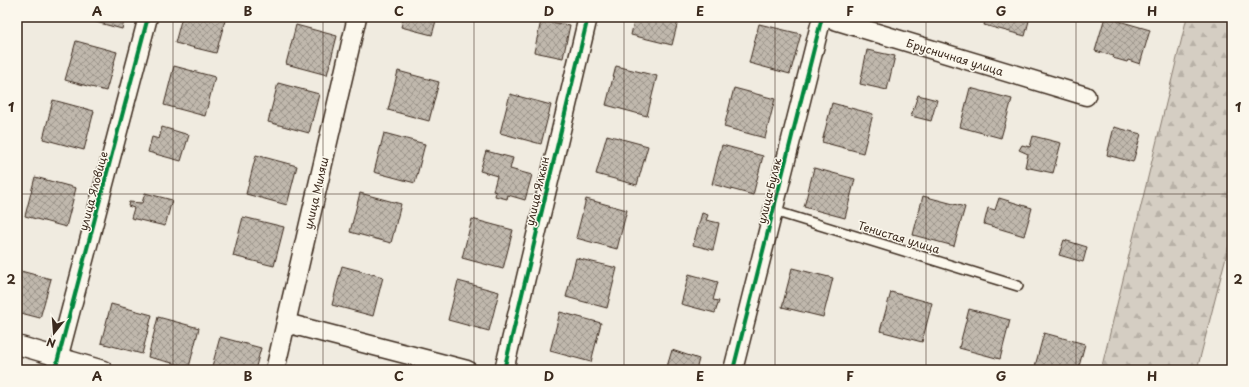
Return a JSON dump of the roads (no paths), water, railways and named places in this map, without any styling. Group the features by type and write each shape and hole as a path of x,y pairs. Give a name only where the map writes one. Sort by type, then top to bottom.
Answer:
{"street":[{"name":"улица Яловице","path":"57,364 148,17"},
{"name":"улица Миляш","path":"275,370 357,17"},
{"name":"улица Ялкын","path":"504,370 588,17"},
{"name":"Брусничная улица","path":"823,17 1086,96"},
{"name":"улица Буляк","path":"734,370 823,17"},
{"path":"286,323 467,370"},
{"path":"17,346 57,364 103,370"}],"lane":[{"name":"Тенистая улица","path":"774,211 1018,286"}]}
